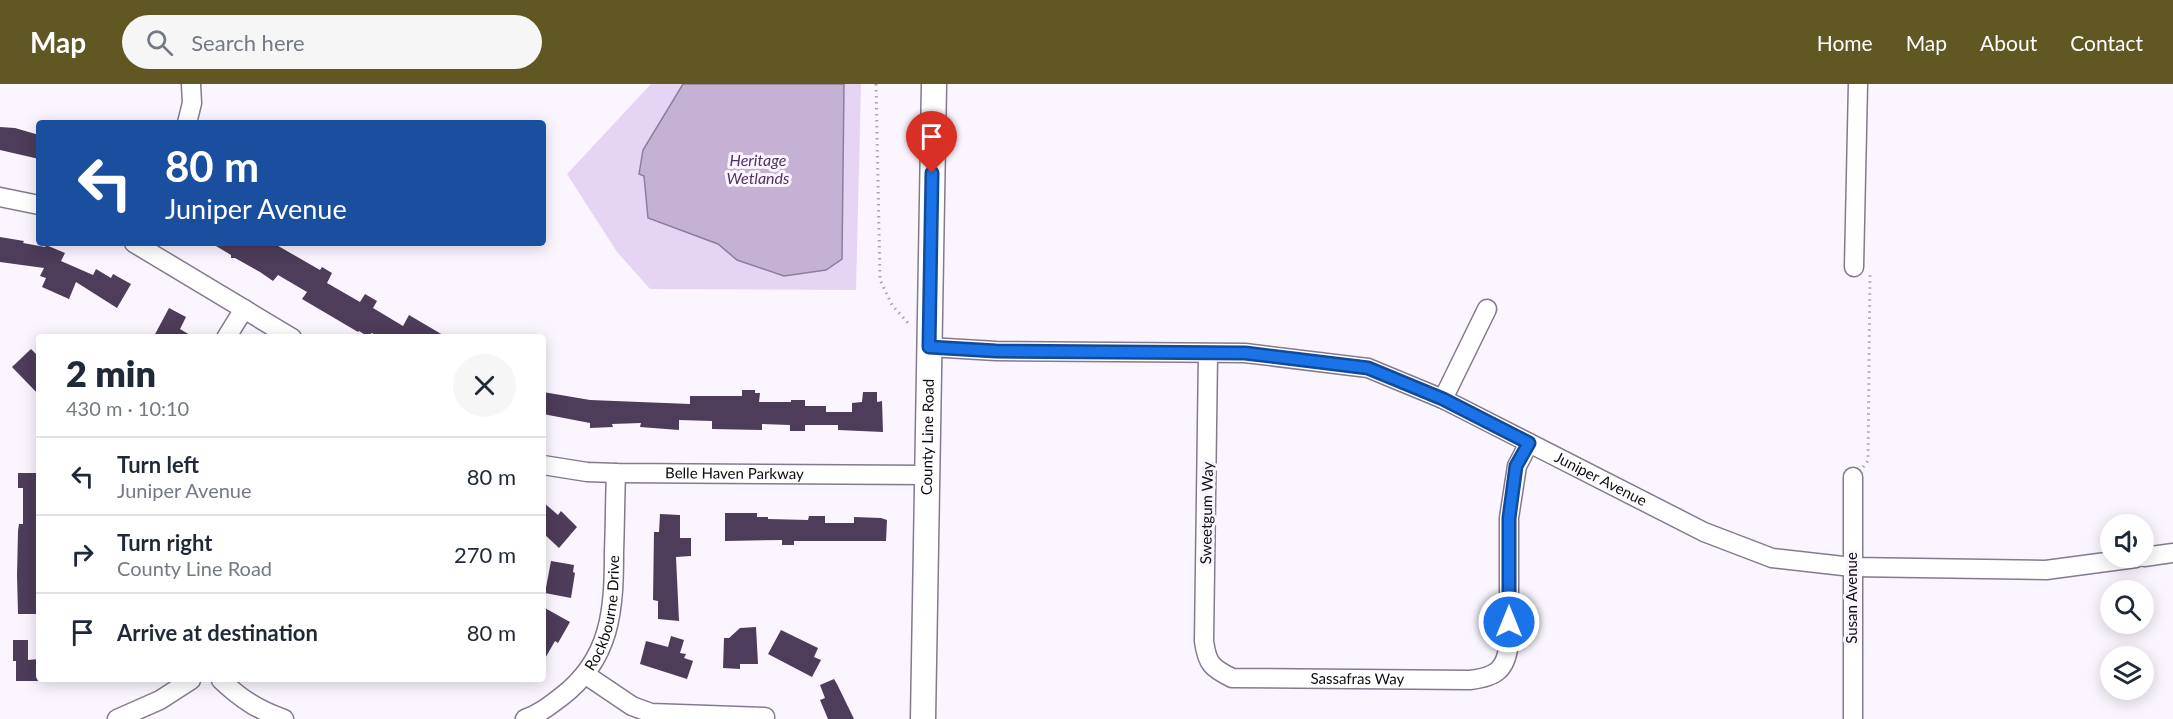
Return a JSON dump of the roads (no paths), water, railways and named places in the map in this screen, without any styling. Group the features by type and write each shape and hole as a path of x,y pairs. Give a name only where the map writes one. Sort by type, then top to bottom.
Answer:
{"main road":[{"name":"County Line Road","path":"923,719 934,84"}],"street":[{"path":"188,120 192,103 191,84"},
{"path":"1854,267 1858,84"},
{"path":"0,197 36,204"},
{"path":"139,246 285,334"},
{"path":"228,334 244,309"},
{"path":"1443,399 1487,309"},
{"name":"Juniper Avenue","path":"929,347 996,351 1245,353 1368,368 1443,399 1704,532 1772,558 1852,567 2046,570 2100,563"},
{"name":"Sweetgum Way","path":"1208,354 1204,641 1206,657 1215,670"},
{"name":"Sassafras Way","path":"1215,670 1232,678 1249,679 1470,680 1485,678 1498,671 1507,659 1509,644 1509,518 1516,466 1529,443"},
{"name":"Belle Haven Parkway","path":"546,465 587,472 616,473 927,475"},
{"name":"Rockbourne Drive","path":"525,719 543,711 571,690 586,675 602,644 611,616 616,473"},
{"name":"Susan Avenue","path":"1852,719 1853,477"},
{"path":"2154,556 2173,553"},
{"path":"586,675 632,706 651,713 765,717"},
{"path":"117,719 160,700 188,682"},
{"path":"223,682 261,711 284,719"}],"water":[{"name":"Heritage Wetlands","path":"683,84 844,84 842,259 826,270 784,276 737,260 718,244 648,218 644,176 639,174 643,150"}]}
